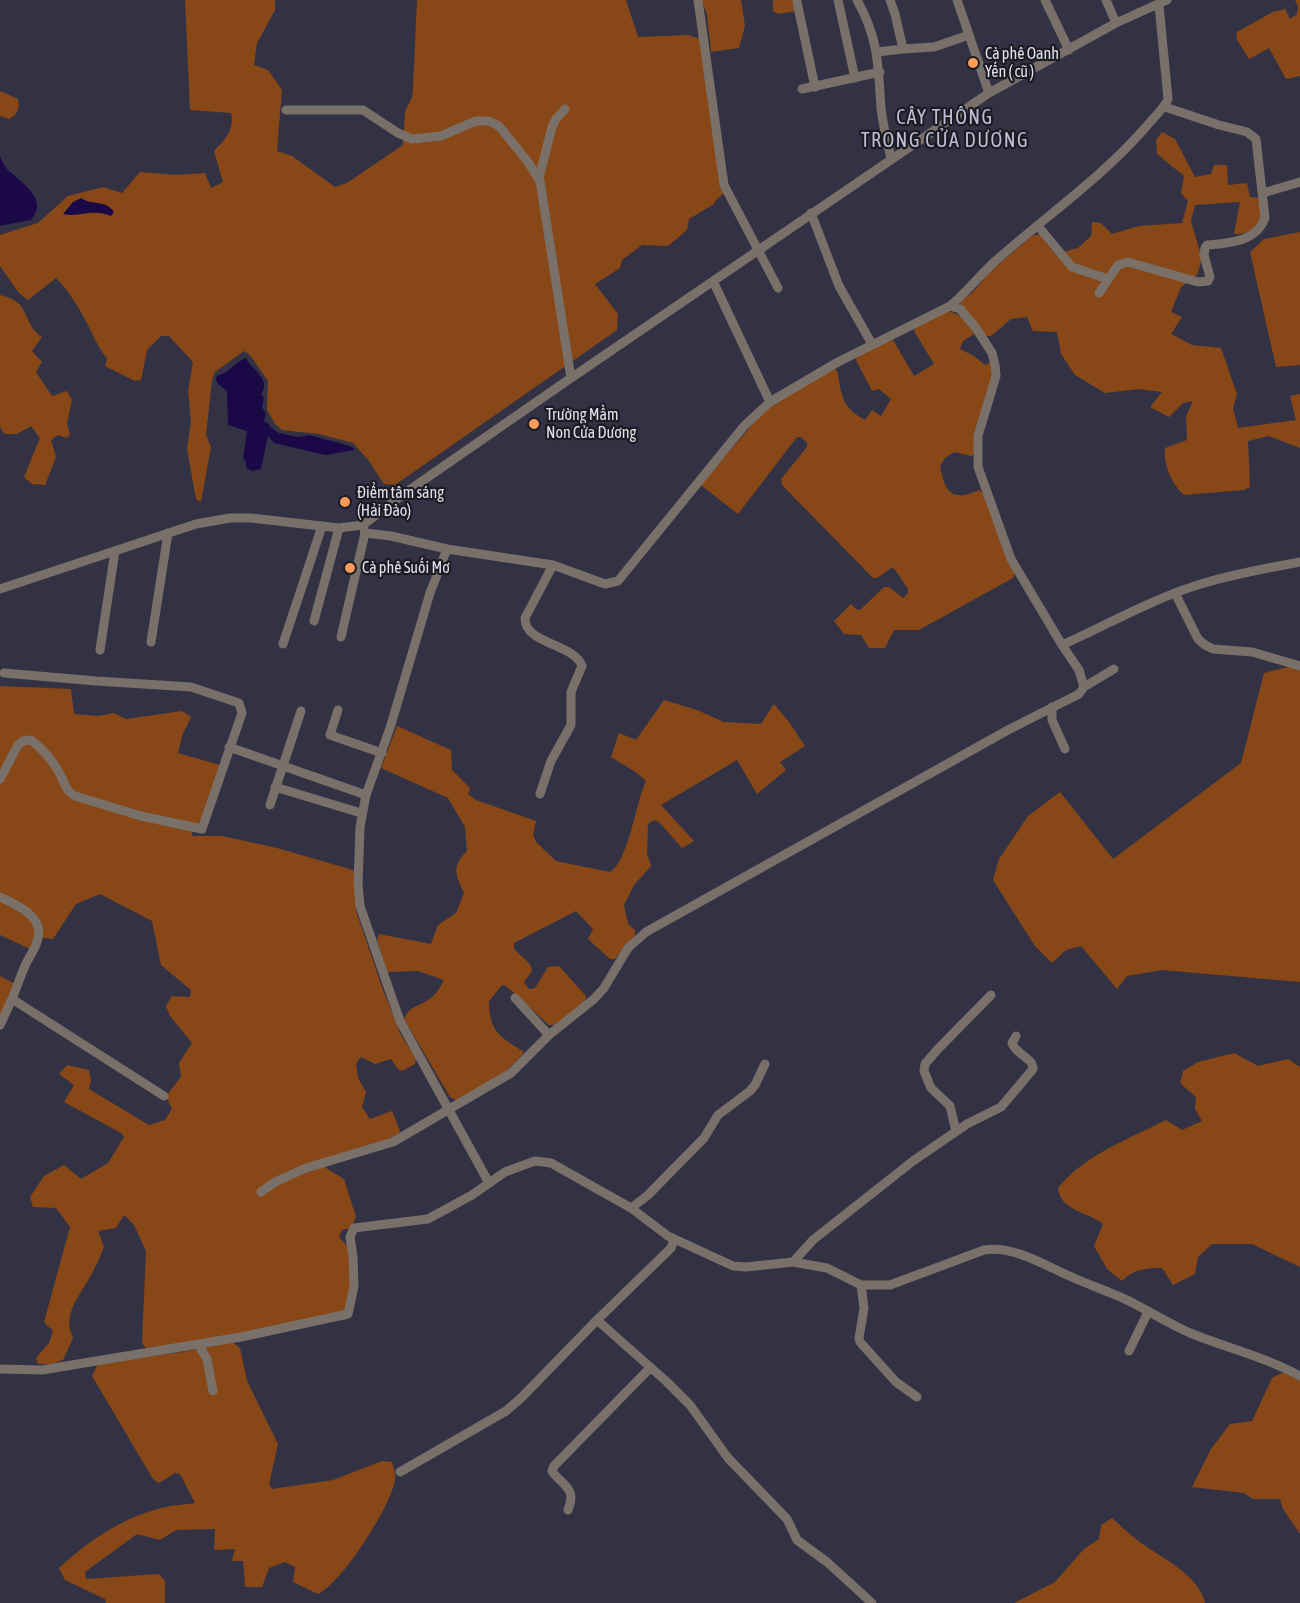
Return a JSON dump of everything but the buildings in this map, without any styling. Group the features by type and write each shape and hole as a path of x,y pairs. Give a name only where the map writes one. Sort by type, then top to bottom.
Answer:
{"street":[{"path":"698,0 723,185 778,288"},
{"path":"838,0 855,78"},
{"path":"857,0 867,19 877,52 884,129 891,158"},
{"path":"890,0 903,49"},
{"path":"957,0 989,93"},
{"path":"1045,0 1069,50"},
{"path":"1106,0 1116,23"},
{"path":"797,2 815,87"},
{"path":"0,589 189,525 230,518 364,529 447,549 553,565 604,584 618,581 744,426 770,402 872,344 950,306 963,296 997,259 1112,163 1165,107 1168,92 1163,2 1116,23 989,93 758,249 405,493 364,529 341,637"},
{"path":"877,52 934,47 969,36"},
{"path":"802,89 880,72"},
{"path":"1099,293 1118,265 1128,262 1198,282 1208,280 1210,277 1204,255 1207,245 1246,239 1255,234 1265,218 1256,138 1165,107"},
{"path":"565,109 552,127 538,178 571,378"},
{"path":"286,110 363,110 398,133 412,139 441,136 476,121 489,121 498,126 538,178"},
{"path":"1263,193 1300,182"},
{"path":"811,213 839,286 872,344"},
{"path":"1038,226 1072,267 1108,279"},
{"path":"713,281 770,402"},
{"path":"950,306 960,309 981,334 992,353 996,376 978,436 978,466 1011,559 1079,670 1084,687"},
{"path":"283,644 322,526"},
{"path":"314,621 339,528"},
{"path":"151,642 168,533"},
{"path":"447,549 430,593 409,668 361,813 358,853 360,906 400,1021 489,1183"},
{"path":"100,650 115,551"},
{"path":"1062,645 1175,593 1227,577 1300,562"},
{"path":"540,794 551,761 571,725 571,692 582,666 578,658 534,634 525,623 525,618 553,565"},
{"path":"1175,593 1198,639 1205,645 1213,649 1252,652 1300,666"},
{"path":"261,1192 274,1182 306,1168 393,1142 512,1072 549,1035 594,999 604,988 628,948 646,932 1079,694 1084,687 1114,669"},
{"path":"0,779 18,745 23,741 32,740 52,761 66,790 75,796 141,816 202,829 242,713 239,703 191,687 4,673"},
{"path":"1052,707 1052,720 1065,748"},
{"path":"338,710 330,735 382,753"},
{"path":"270,805 301,711"},
{"path":"229,747 366,795"},
{"path":"275,787 361,813"},
{"path":"0,897 18,905 28,913 35,920 39,932 38,940 0,1025"},
{"path":"956,1131 948,1102 935,1093 929,1084 924,1071 925,1064 991,995"},
{"path":"515,998 549,1035"},
{"path":"12,999 164,1096"},
{"path":"793,1262 813,1240 854,1207 956,1131 1000,1107 1034,1070 1032,1062 1013,1048 1011,1043 1016,1036"},
{"path":"631,1208 647,1196 704,1138 718,1115 750,1091 765,1064"},
{"path":"0,1369 42,1370 241,1337 348,1314 354,1286 350,1237 354,1228 428,1220 472,1195 505,1172 527,1163 545,1161 631,1208 674,1239 733,1266 746,1267 793,1262 827,1268 861,1285 890,1285 992,1249 1033,1258 1072,1278 1114,1293 1191,1333 1261,1357 1300,1376"},
{"path":"400,1472 506,1411 671,1248 674,1239"},
{"path":"861,1285 864,1308 860,1342 896,1382 917,1397"},
{"path":"1129,1352 1148,1312"},
{"path":"597,1320 668,1382 690,1406 728,1458 787,1519 797,1540 827,1562 872,1603"},
{"path":"198,1344 207,1359 213,1391"},
{"path":"568,1510 572,1499 570,1491 552,1471 554,1466 650,1368"}],"shaded area":[{"path":"185,0 275,0 275,10 257,43 254,65 268,70 282,90 277,151 292,156 335,187 347,183 403,145 405,112 412,97 413,87 417,0 626,0 638,37 688,35 700,39 724,193 714,204 689,219 687,230 668,246 642,245 622,260 620,268 595,284 618,314 617,330 395,485 384,484 369,461 353,443 319,434 282,430 275,424 267,410 268,381 250,355 244,351 215,372 212,380 206,435 211,447 201,502 196,499 187,449 191,422 188,391 193,362 169,336 161,336 147,350 141,380 135,381 105,366 107,358 73,300 56,278 28,300 19,293 0,266 0,235 38,223 68,196 103,187 122,193 140,172 176,175 205,173 211,188 223,182 214,151 230,129 231,113 190,110"},
{"path":"702,0 741,0 745,26 739,48 711,52 707,15"},
{"path":"773,0 794,0 796,11 778,14 773,11"},
{"path":"1295,0 1300,0 1300,76 1286,79 1269,48 1249,59 1236,38 1237,32 1273,12 1285,9 1290,19 1297,14 1298,7"},
{"path":"0,91 18,99 18,111 9,119 0,116"},
{"path":"1162,132 1175,139 1195,177 1211,174 1214,165 1227,165 1228,185 1247,183 1250,197 1259,198 1262,210 1260,222 1250,231 1234,234 1240,202 1195,205 1191,221 1202,259 1197,275 1181,287 1171,312 1182,317 1171,334 1192,345 1221,348 1237,394 1233,409 1238,428 1296,420 1290,396 1300,394 1300,448 1269,436 1248,441 1250,487 1244,490 1184,495 1172,480 1165,461 1165,448 1187,440 1186,416 1193,401 1183,403 1169,417 1150,407 1162,392 1139,389 1105,393 1075,375 1061,354 1057,332 1033,331 1027,317 1011,319 991,336 986,336 960,302 1033,235 1040,235 1055,254 1078,248 1091,236 1092,222 1101,223 1112,234 1139,226 1182,223 1188,201 1181,193 1184,176 1157,154 1156,140"},
{"path":"0,156 6,168 25,185 35,198 36,212 31,220 0,226"},
{"path":"81,198 107,205 114,212 111,216 98,213 63,214 73,202"},
{"path":"1300,232 1300,365 1276,367 1250,252 1264,239"},
{"path":"0,295 10,298 22,307 35,331 42,337 32,351 42,362 36,372 52,396 67,391 72,400 67,423 70,435 66,438 58,435 51,440 56,457 45,485 32,484 24,477 40,438 31,426 17,434 4,434 0,427"},
{"path":"944,311 949,311 962,318 974,334 963,341 960,349 985,365 992,362 993,369 974,453 972,456 954,452 945,458 940,466 944,483 951,493 956,495 970,494 979,490 983,493 1015,572 1013,578 919,630 894,630 885,648 869,648 861,635 844,634 834,621 851,604 860,610 884,587 889,587 903,598 908,593 908,589 893,567 877,578 873,578 782,485 781,479 807,447 807,443 801,437 797,437 738,514 702,486 702,483 770,404 830,370 837,370 844,400 851,410 865,420 872,410 881,416 891,399 879,389 872,391 856,360 858,355 893,340 914,376 934,364 914,331 915,327"},
{"path":"246,358 263,380 264,389 261,394 264,398 262,407 266,414 264,421 270,427 279,433 298,437 309,435 350,446 355,450 325,455 274,443 268,436 261,469 252,471 246,468 246,462 243,459 247,431 228,425 227,391 218,384 216,379 217,376"},
{"path":"1300,664 1300,982 1162,970 1127,976 1117,989 1081,946 1066,950 1052,963 1035,946 993,880 999,859 1028,816 1060,792 1113,859 1241,763 1264,673"},
{"path":"0,686 71,689 74,714 98,716 114,713 126,719 182,711 191,717 182,736 178,753 220,765 200,825 192,836 222,836 277,848 353,870 355,873 356,911 401,1035 416,1058 415,1064 402,1071 391,1059 375,1064 361,1057 356,1064 358,1078 366,1092 362,1107 370,1119 392,1111 400,1131 397,1136 325,1161 326,1168 344,1179 356,1217 351,1228 342,1230 339,1236 348,1248 351,1262 352,1280 347,1311 239,1336 146,1348 142,1343 146,1251 134,1225 124,1215 116,1228 98,1231 104,1247 71,1313 69,1321 73,1338 63,1360 52,1364 38,1364 36,1358 49,1343 53,1331 44,1322 70,1227 56,1208 33,1207 30,1197 44,1176 64,1165 81,1179 108,1163 124,1137 121,1133 64,1102 74,1085 59,1074 67,1065 89,1070 91,1081 89,1089 149,1125 165,1120 172,1109 166,1096 181,1077 179,1063 192,1043 170,1016 166,1006 172,996 190,997 191,990 161,965 152,921 100,894 76,904 53,939 35,937 30,949 0,935"},
{"path":"664,700 697,710 724,722 761,724 774,704 805,746 780,762 786,770 757,794 737,760 661,805 694,841 682,848 659,822 654,820 648,824 647,853 651,866 634,885 624,905 628,924 635,930 635,935 615,959 610,959 588,939 593,929 576,911 514,943 514,949 530,964 532,971 524,982 529,989 535,988 548,967 559,966 586,996 585,1000 557,1025 549,1025 506,986 502,985 489,1001 493,1026 502,1037 523,1051 523,1054 506,1071 458,1101 450,1097 404,1019 412,1009 433,996 444,980 418,971 387,972 377,940 379,934 431,944 438,925 456,913 464,893 456,871 462,856 467,851 465,827 448,798 381,768 397,726 451,750 452,770 470,788 468,794 476,800 536,821 533,835 536,842 556,861 610,872 622,857 646,781 611,757 619,733 636,740"},
{"path":"0,976 15,986 0,1019"},
{"path":"1234,1053 1258,1066 1288,1059 1300,1067 1300,1267 1252,1244 1212,1244 1198,1257 1195,1274 1173,1285 1162,1268 1136,1272 1122,1281 1107,1269 1094,1246 1103,1224 1064,1202 1058,1188 1069,1176 1094,1157 1166,1120 1182,1130 1202,1121 1195,1109 1196,1097 1180,1083 1183,1071 1198,1062"},
{"path":"232,1342 240,1348 247,1381 278,1444 269,1484 272,1489 333,1480 382,1461 392,1462 395,1478 392,1492 364,1543 340,1575 318,1594 293,1582 295,1567 285,1562 269,1568 262,1587 245,1587 243,1561 232,1561 235,1549 214,1550 215,1529 176,1530 160,1540 137,1534 85,1572 86,1579 159,1574 165,1581 165,1603 106,1603 105,1599 65,1580 59,1568 105,1532 144,1513 195,1503 180,1474 175,1473 159,1483 153,1479 92,1376 98,1364"},
{"path":"1284,1372 1300,1380 1300,1534 1283,1509 1280,1499 1253,1499 1244,1493 1192,1487 1211,1449 1230,1424 1252,1421 1272,1378"},
{"path":"1112,1518 1137,1540 1188,1576 1201,1593 1205,1603 1014,1603 1055,1582 1084,1549 1099,1539 1101,1525"}],"place":[{"name":"Cà phê Oanh Yến ( cũ )","path":"973,63"},
{"name":"Trường Mầm Non Cửa Dương","path":"534,424"},
{"name":"Điểm tâm sáng (Hải Đào)","path":"345,502"},
{"name":"Cà phê Suối Mơ","path":"350,568"}],"district":[{"name":"CÂY THÔNG TRONG CỬA DƯƠNG","path":"945,130"}]}
